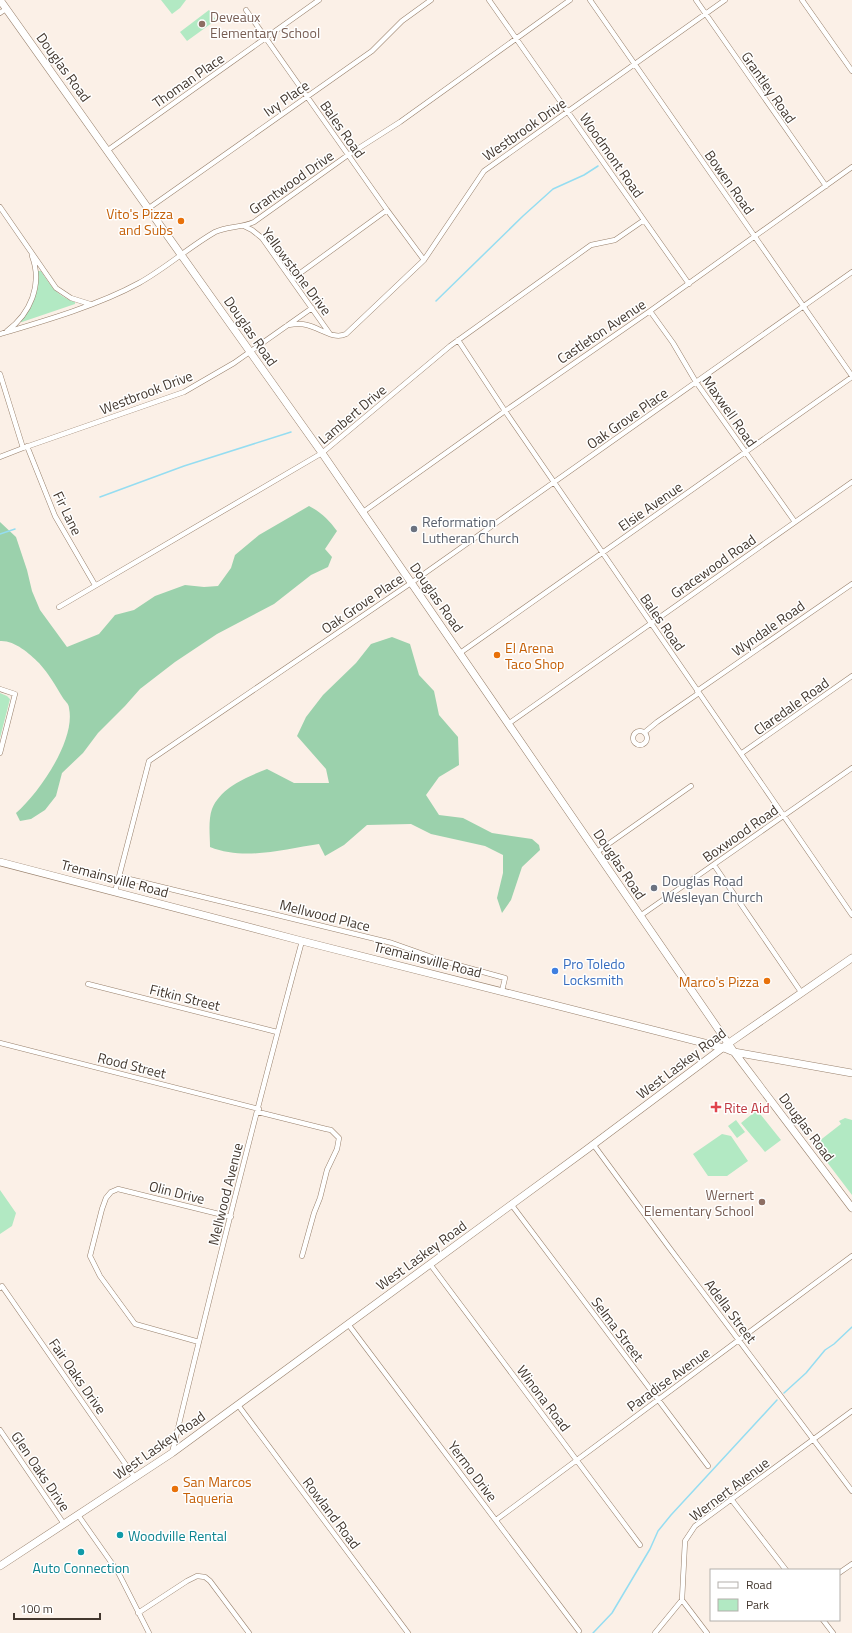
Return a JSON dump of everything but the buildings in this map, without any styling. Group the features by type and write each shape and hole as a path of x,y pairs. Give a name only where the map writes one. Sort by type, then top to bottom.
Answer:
{"street":[{"name":"Douglas Road","path":"0,0 3,11 108,150 363,512 597,852 726,1045"},
{"name":"Thoman Place","path":"108,150 319,0"},
{"name":"Ivy Place","path":"149,208 372,51 402,21 431,0"},
{"name":"Woodmont Road","path":"489,0 688,284"},
{"name":"Grantwood Drive","path":"2,334 91,304 139,283 215,232 226,227 243,226 258,220 348,155 400,122 570,0"},
{"name":"Bowen Road","path":"590,0 852,377"},
{"name":"Grantley Road","path":"696,0 826,186"},
{"name":"Westbrook Drive","path":"288,325 301,323 337,337 346,334 424,260 484,171 725,0"},
{"path":"802,0 852,71"},
{"name":"Bales Road","path":"246,10 386,210 424,260"},
{"name":"Castleton Avenue","path":"363,512 505,411 650,311 852,167"},
{"path":"0,207 60,291 76,300 91,304"},
{"path":"292,279 386,210"},
{"name":"Lambert Drive","path":"59,607 322,454 458,340 591,245 615,240 644,220"},
{"name":"Yellowstone Drive","path":"243,226 252,230 259,236 292,279 330,334"},
{"path":"2,334 19,320 32,298 35,288 35,270 33,259 28,248"},
{"name":"Oak Grove Place","path":"115,892 149,761 412,583 852,272"},
{"name":"Westbrook Drive","path":"0,457 184,392 234,363 312,308"},
{"name":"Maxwell Road","path":"650,311 673,343 696,382 795,522"},
{"name":"Bales Road","path":"458,340 554,483 698,692 742,753 852,915"},
{"name":"Fir Lane","path":"0,374 25,447 55,516 95,585"},
{"name":"Elsie Avenue","path":"460,653 852,377"},
{"name":"Gracewood Road","path":"508,724 852,482"},
{"name":"Wyndale Road","path":"645,732 698,692 852,584"},
{"name":"Claredale Road","path":"742,753 852,676"},
{"path":"0,689 15,694 0,752"},
{"name":"Boxwood Road","path":"640,916 852,768"},
{"path":"597,852 691,786"},
{"name":"Tremainsville Road","path":"0,862 302,941 726,1045 734,1052 852,1073"},
{"path":"714,865 801,992"},
{"name":"Mellwood Place","path":"125,878 392,943 505,978 502,991"},
{"name":"Mellwood Avenue","path":"172,1453 277,1032 302,941"},
{"name":"West Laskey Road","path":"0,1566 172,1453 726,1045 852,958"},
{"name":"Fitkin Street","path":"88,984 277,1032"},
{"name":"Rood Street","path":"0,1043 331,1130 339,1138 337,1149 327,1170 302,1256"},
{"name":"Douglas Road","path":"734,1052 852,1208"},
{"name":"Adella Street","path":"593,1144 852,1491"},
{"name":"Olin Drive","path":"199,1342 135,1324 100,1276 90,1256 102,1209 106,1198 111,1192 118,1189 231,1217"},
{"name":"Selma Street","path":"511,1204 708,1466"},
{"name":"Paradise Avenue","path":"496,1520 852,1256"},
{"name":"Winona Road","path":"430,1264 640,1545"},
{"name":"Fair Oaks Drive","path":"1,1287 135,1478"},
{"name":"Yermo Drive","path":"348,1324 579,1631"},
{"name":"Rowland Road","path":"238,1405 408,1633"},
{"name":"Wernert Avenue","path":"682,1600 686,1541 688,1535 695,1526 852,1411"},
{"name":"Glen Oaks Drive","path":"0,1430 64,1524"},
{"path":"731,1499 785,1569"},
{"path":"78,1515 118,1572 149,1633"},
{"path":"840,1573 852,1564"},
{"path":"138,1613 197,1576 205,1577 210,1580 250,1633"},
{"path":"655,1633 682,1600 707,1633"},
{"path":"824,1621 833,1633"}],"green space":[{"path":"161,0 186,0 180,8 172,14"},
{"path":"209,10 216,20 187,41 180,32"},
{"path":"38,271 41,271 51,286 59,294 75,302 75,304 20,322 27,312"},
{"path":"309,506 331,523 337,531 325,549 332,557 328,567 311,575 274,604 217,634 175,662 140,689 98,733 83,753 62,773 56,796 45,810 31,819 20,821 16,813 35,793 54,765 67,735 70,721 68,704 39,663 26,651 16,645 5,641 0,641 0,522 16,537 32,591 40,610 67,647 99,634 115,615 134,610 155,596 185,585 204,587 218,586 231,568 235,555 259,535"},
{"path":"392,637 410,644 419,675 434,691 439,715 458,737 459,765 439,777 426,795 439,815 463,818 492,833 532,839 539,845 540,850 522,867 511,900 502,913 497,898 503,873 503,855 485,846 431,834 411,824 367,825 344,845 325,856 319,844 251,854 223,851 210,847 210,823 212,809 216,801 228,789 243,779 267,769 294,783 329,783 326,769 297,736 306,717 323,695 356,663 371,644"},
{"path":"0,693 10,699 0,738"},
{"path":"757,1110 781,1140 765,1152 741,1123"},
{"path":"845,1118 852,1120 852,1195 814,1145 841,1124 839,1121"},
{"path":"736,1120 745,1132 737,1138 728,1126"},
{"path":"722,1134 731,1136 748,1161 727,1176 708,1176 693,1154"},
{"path":"0,1190 16,1213 12,1226 0,1234"}],"waterway":[{"path":"436,301 523,216 553,189 584,175 598,166"},
{"path":"100,497 184,466 291,432"},
{"path":"0,534 15,529"},
{"path":"784,1393 806,1373 825,1350 834,1344 852,1327"},
{"path":"593,1633 612,1613 650,1549 658,1531 777,1400"}],"place":[{"name":"Deveaux Elementary School","path":"202,24"},
{"name":"Vito's Pizza and Subs","path":"181,221"},
{"name":"Reformation Lutheran Church","path":"414,529"},
{"name":"El Arena Taco Shop","path":"497,655"},
{"name":"Douglas Road Wesleyan Church","path":"654,888"},
{"name":"Pro Toledo Locksmith","path":"555,971"},
{"name":"Marco's Pizza","path":"767,981"},
{"name":"Rite Aid","path":"716,1107"},
{"name":"Wernert Elementary School","path":"762,1202"},
{"name":"San Marcos Taqueria","path":"175,1489"},
{"name":"Woodville Rental","path":"120,1535"},
{"name":"Auto Connection","path":"81,1552"}]}
